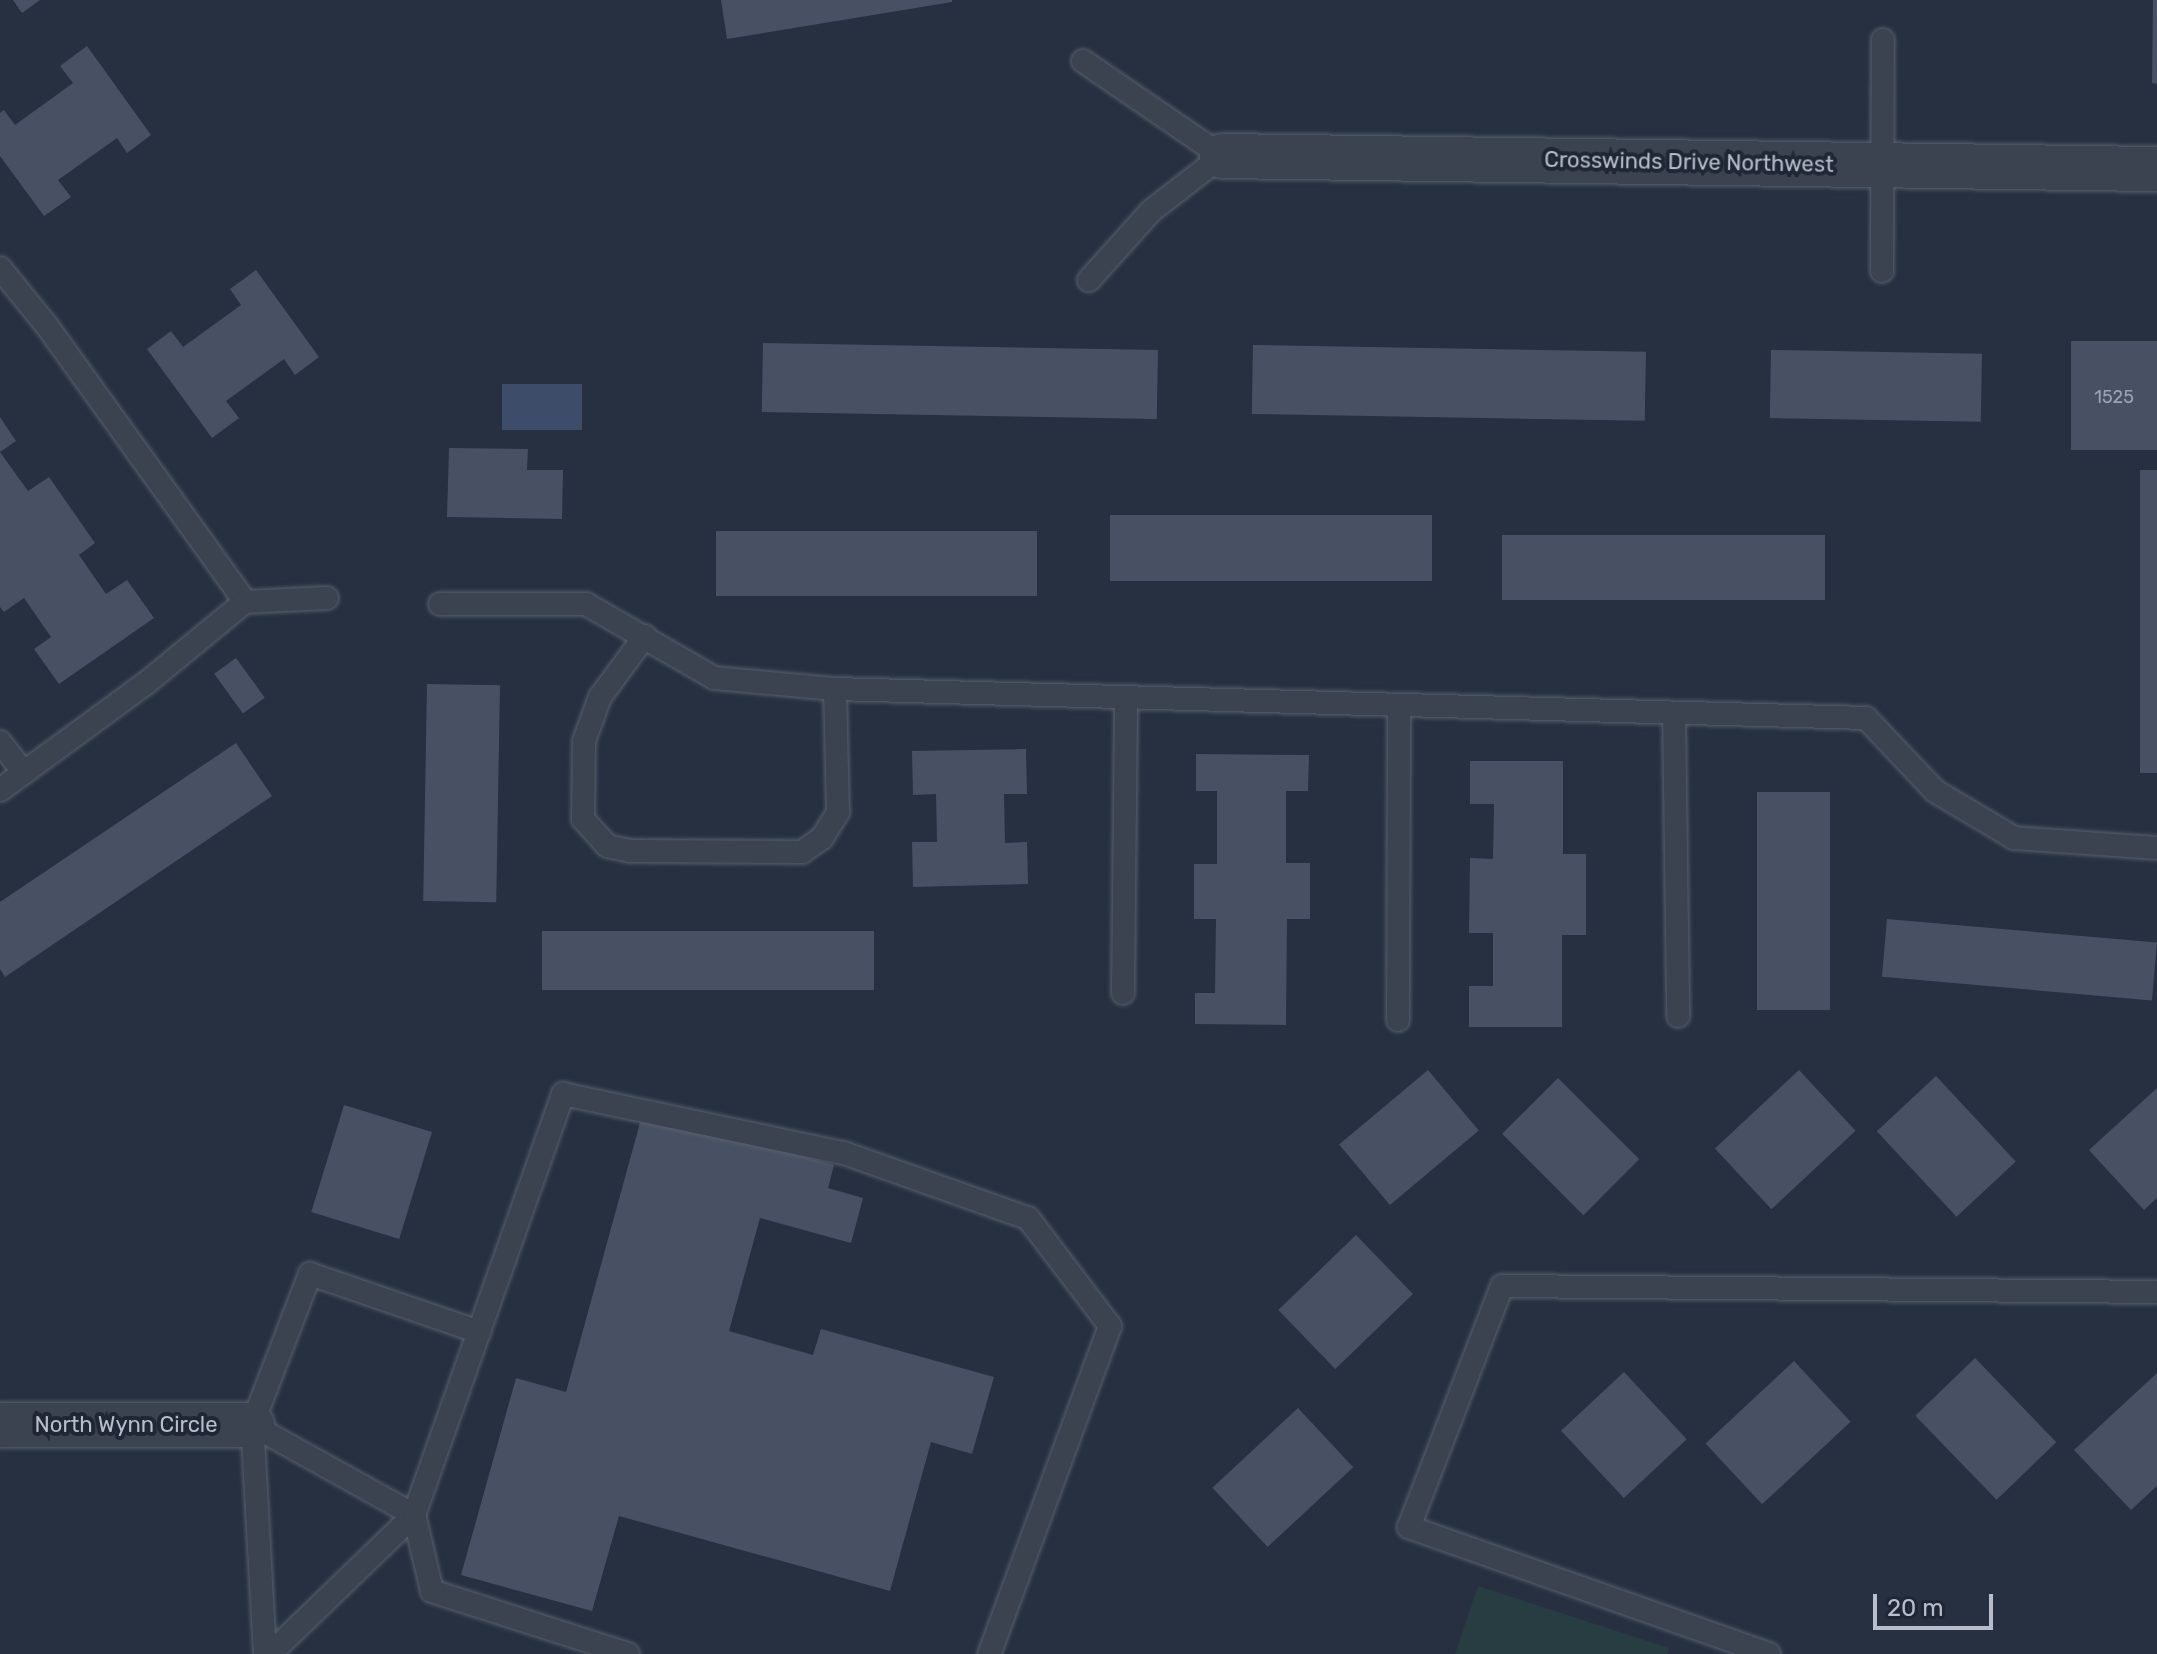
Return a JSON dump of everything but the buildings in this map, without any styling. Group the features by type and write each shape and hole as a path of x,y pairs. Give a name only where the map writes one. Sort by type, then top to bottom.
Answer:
{"street":[{"name":"Crosswinds Drive Northwest","path":"1222,156 2157,169"},
{"name":"North Wynn Circle","path":"0,1425 252,1425"}],"lane":[{"path":"1882,271 1883,40"},
{"path":"1083,61 1222,156 1151,211 1089,280"},
{"path":"0,268 47,326 245,602"},
{"path":"0,790 145,684 245,602 327,598"},
{"path":"440,604 586,604 714,678 835,689 1866,718 1935,791 2014,838 2157,848"},
{"path":"645,636 600,697 584,741 583,819 607,846 630,851 802,852 822,838 838,812 835,689"},
{"path":"1123,993 1126,697"},
{"path":"1398,1020 1399,705"},
{"path":"1674,713 1678,1016"},
{"path":"0,742 24,773"},
{"path":"268,1654 414,1515 563,1094 844,1153 1028,1218 1110,1326 989,1654"},
{"path":"268,1654 252,1425 310,1274 479,1332"},
{"path":"1769,1654 1409,1527 1502,1286 2157,1292"},
{"path":"252,1425 414,1515 432,1591 628,1654"}],"green space":[{"path":"1478,1586 1669,1648 1667,1654 1455,1654"}],"water":[{"path":"502,384 582,384 582,430 502,430"}]}
